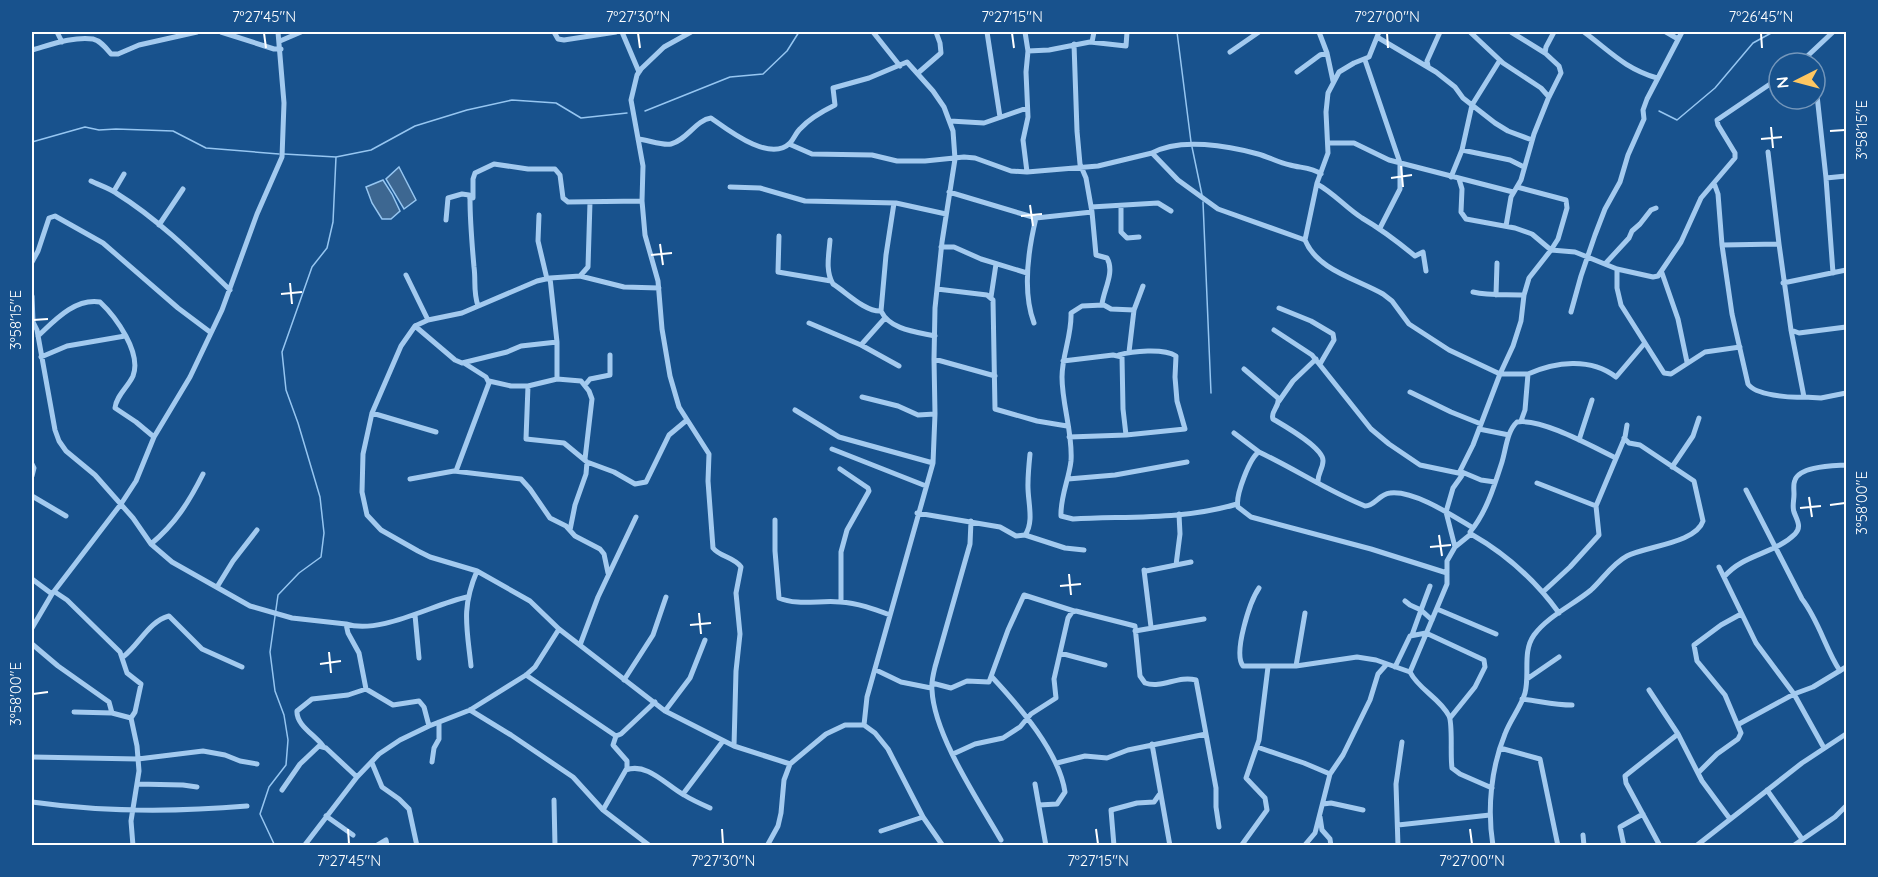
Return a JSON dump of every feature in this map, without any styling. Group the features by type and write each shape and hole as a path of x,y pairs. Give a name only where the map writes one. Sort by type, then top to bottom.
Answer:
{"street":[{"path":"57,32 62,42"},
{"path":"32,50 62,42 93,39 103,44 111,54 118,54 139,45 197,32"},
{"path":"221,32 274,49 281,49"},
{"path":"32,628 54,593 121,504 135,481 154,437 190,377 230,290 257,214 283,154 284,103 278,32"},
{"path":"279,41 301,32"},
{"path":"554,32 558,39 564,40 616,32"},
{"path":"622,32 639,72"},
{"path":"691,32 664,47 639,72 631,100 643,166 642,201 645,235 659,288 662,329 670,375 679,407 709,454 708,481 713,548 715,552 737,562 741,567 736,593 740,634 736,671 734,747"},
{"path":"873,32 900,66"},
{"path":"918,73 941,52 936,32"},
{"path":"987,32 1000,117"},
{"path":"1025,32 1028,51 1027,108 1023,140 1027,172"},
{"path":"1092,42 1094,32"},
{"path":"1028,51 1049,50 1092,42 1126,46 1127,32"},
{"path":"1230,52 1259,32"},
{"path":"1319,32 1334,81"},
{"path":"1428,66 1427,61 1440,32"},
{"path":"1470,32 1500,60 1541,88 1550,98"},
{"path":"1506,226 1509,204 1561,69 1545,54 1511,32"},
{"path":"1545,54 1554,32"},
{"path":"1584,32 1618,60 1639,73 1657,78"},
{"path":"1666,32 1678,39"},
{"path":"1571,312 1587,257 1605,209 1620,182 1628,155 1644,119 1643,110 1647,99 1682,32"},
{"path":"1813,51 1833,32"},
{"path":"1305,240 1317,184 1328,153 1326,102 1334,81 1345,68 1365,60 1371,54 1378,34 1428,66 1472,105 1503,128 1532,140"},
{"path":"1074,44 1080,164 1083,168 1092,209 1096,255 1107,258 1110,264 1109,278 1102,301 1103,306"},
{"path":"1297,72 1320,55 1327,53"},
{"path":"1365,60 1400,163 1400,189 1380,228"},
{"path":"1451,177 1462,150 1472,105 1500,60"},
{"path":"638,139 663,145 671,144 687,136 704,119 711,118 746,142 776,148 789,144 806,123 835,105 833,88 869,78 907,62 938,97 950,122 954,136 955,159 937,289 934,336 933,463 917,513 906,565 867,697 864,725"},
{"path":"1459,179 1462,189 1461,212 1463,216 1532,234 1551,250 1570,251 1617,269 1653,277 1662,273 1681,242 1695,209 1735,156 1717,120 1767,86"},
{"path":"950,122 980,123 1027,108"},
{"path":"1819,111 1833,273"},
{"path":"1328,142 1354,143 1389,160 1451,177 1566,201 1567,208 1558,239 1533,272 1524,295 1521,321 1513,346 1462,473 1453,488 1446,512 1455,547"},
{"path":"789,144 812,154 872,155 905,162 975,158 1011,171 1027,172 1083,168 1152,153 1163,147 1194,144 1224,146 1257,153 1321,174"},
{"path":"1462,150 1510,160 1524,167"},
{"path":"1768,152 1783,283 1804,397"},
{"path":"1152,153 1178,180 1218,209 1305,240 1314,255 1326,265 1365,283 1387,297 1405,320 1414,327 1449,350 1500,374 1527,374 1568,362 1599,367 1616,377 1644,344"},
{"path":"478,306 474,290 475,271 470,233 470,199 473,196 475,173 494,164 528,169 555,169 560,175 565,201 572,203 642,201"},
{"path":"114,191 124,174"},
{"path":"1826,178 1846,176"},
{"path":"91,181 114,191 159,225 185,246 230,290"},
{"path":"1714,183 1718,194 1722,245 1732,314 1749,387 1784,397 1821,398 1846,393"},
{"path":"1317,184 1332,193 1363,219 1380,228 1415,256 1422,252 1426,271"},
{"path":"730,188 760,188 806,201 894,203 946,214"},
{"path":"159,225 183,189"},
{"path":"949,192 1036,218 1092,209 1158,203 1171,211"},
{"path":"446,220 448,198 464,194 470,199"},
{"path":"580,276 588,267 590,202"},
{"path":"894,203 881,311 885,318 904,329 934,336"},
{"path":"1121,206 1121,232 1127,238 1139,237"},
{"path":"1605,264 1651,210 1656,208"},
{"path":"539,215 538,242 548,278 557,342 557,379"},
{"path":"32,262 49,218 55,216 115,251 153,287 210,332"},
{"path":"1034,323 1030,313 1027,273 1036,218"},
{"path":"779,236 778,272 831,281 868,308 876,312 881,311"},
{"path":"830,240 828,265 831,281"},
{"path":"1722,245 1779,244"},
{"path":"941,247 954,247 996,264 1027,273"},
{"path":"1496,295 1497,263"},
{"path":"996,264 991,297 994,305 995,409 1036,421 1067,426"},
{"path":"1617,269 1617,288 1621,305 1664,373 1671,374 1710,350 1740,347"},
{"path":"1783,283 1846,270"},
{"path":"1662,273 1688,362"},
{"path":"406,275 428,320"},
{"path":"659,288 624,287 580,276 548,278 452,316 428,320 415,326 401,346 372,413 363,454 362,492 367,516 381,530 418,551 430,557 477,571 530,601 559,629 665,711 734,747 790,764"},
{"path":"1129,352 1134,310 1143,286"},
{"path":"937,289 991,297"},
{"path":"1473,292 1489,296 1524,295"},
{"path":"32,296 32,321 38,336 59,441 66,451 95,475 121,504 151,544 178,566 239,601 272,613 346,624 365,626 381,624 468,597"},
{"path":"38,336 55,320 81,302 100,302 112,313 125,336 136,365 132,378 118,398 115,408 154,437"},
{"path":"1134,310 1082,306 1071,313 1070,333 1063,361 1063,393 1071,458 1060,512 1063,518 1179,514 1216,510 1237,504"},
{"path":"1279,308 1311,321 1333,334 1334,340 1318,361 1293,381 1272,413 1273,419 1304,439 1322,455 1323,462 1317,477 1318,483"},
{"path":"861,345 885,318"},
{"path":"808,323 861,345 899,366"},
{"path":"415,326 455,360 480,372 489,381 512,386 528,386 557,379 581,381 585,385 592,399 586,474 575,505 570,530"},
{"path":"1791,330 1803,333 1846,327"},
{"path":"1274,330 1318,361 1369,427 1389,444 1420,465 1495,482"},
{"path":"41,357 67,346 125,336"},
{"path":"462,363 507,352 521,346 557,342"},
{"path":"1063,361 1119,356 1129,352 1166,352 1176,356 1178,402 1185,429 1126,435 1069,437"},
{"path":"585,385 590,379 610,375 610,355"},
{"path":"1119,356 1122,360 1126,435"},
{"path":"934,359 995,376"},
{"path":"1244,369 1279,401"},
{"path":"1521,421 1525,410 1527,374"},
{"path":"456,471 489,381"},
{"path":"528,386 526,439 564,443 586,461 614,472 635,484 645,482 671,432 687,420"},
{"path":"1410,392 1480,426 1509,435"},
{"path":"862,397 898,406 918,415 935,414"},
{"path":"1578,440 1592,400"},
{"path":"795,410 839,437 933,463"},
{"path":"372,413 436,432"},
{"path":"1672,467 1693,436 1699,418"},
{"path":"1410,672 1447,584 1447,561 1455,547 1471,534 1470,532 1483,514 1514,425 1521,421 1533,422 1616,458"},
{"path":"1544,591 1599,535 1596,506 1624,438 1627,425"},
{"path":"1234,433 1259,452 1337,494 1365,506 1370,506 1385,494 1400,493 1446,512 1473,528"},
{"path":"1493,846 1490,815 1492,788 1500,748 1522,699 1527,679 1528,650 1533,637 1559,613 1588,592 1627,556 1692,534 1701,526 1703,520 1694,481 1640,445 1629,443 1624,438"},
{"path":"832,449 926,486"},
{"path":"1259,452 1252,457 1236,500 1243,512 1259,519 1371,549 1447,573"},
{"path":"1025,536 1029,529 1030,454"},
{"path":"1068,479 1115,475 1187,462"},
{"path":"32,464 34,468 32,476"},
{"path":"1724,576 1743,560 1786,542 1798,530 1793,506 1795,480 1798,476 1815,467 1846,465"},
{"path":"840,470 868,488 869,491 847,530 841,552 841,602"},
{"path":"410,479 456,471 521,479 548,516 570,530 575,536 600,549 604,554 608,573"},
{"path":"151,544 176,520 189,503 203,474"},
{"path":"1538,483 1596,506"},
{"path":"1746,490 1802,600 1812,612 1840,671"},
{"path":"32,496 66,516"},
{"path":"917,513 1000,527 1016,536 1025,536 1065,548 1084,550"},
{"path":"1176,565 1180,534 1179,514"},
{"path":"580,645 608,573 636,517"},
{"path":"775,520 779,598 791,601 841,602 865,606 890,615"},
{"path":"971,521 970,544 932,686 934,707 953,754 1001,840"},
{"path":"218,587 233,561 257,530"},
{"path":"1471,534 1508,560 1544,591 1559,613"},
{"path":"1151,627 1143,570 1184,565 1191,562"},
{"path":"1719,567 1756,643 1794,694 1824,748"},
{"path":"471,666 467,633 468,597 477,571"},
{"path":"32,579 89,621 120,652 127,673 141,684 135,712 131,718 138,759 133,809 133,846"},
{"path":"1395,667 1412,635 1430,586"},
{"path":"1259,588 1252,597 1244,626 1239,659 1243,666 1296,666 1357,657 1376,660 1410,672 1414,679 1446,710 1450,718 1452,768 1492,788"},
{"path":"876,670 901,682 932,686 954,687 971,680 987,683 992,677 1008,630 1024,595 1074,611 1133,625 1143,681 1154,686 1183,678 1196,680 1216,788 1219,827"},
{"path":"624,680 653,635 666,597"},
{"path":"1427,599 1440,601"},
{"path":"1405,601 1421,610 1432,620"},
{"path":"1437,609 1496,634"},
{"path":"953,754 975,744 1003,738 1027,720 1031,714 1056,698 1054,679 1068,618 1074,611"},
{"path":"1296,666 1305,613"},
{"path":"1698,773 1717,754 1738,739 1741,733 1725,696 1697,661 1694,645 1721,625 1741,614"},
{"path":"414,615 419,658"},
{"path":"123,657 161,618 169,616 202,649 242,667"},
{"path":"1135,631 1204,619"},
{"path":"346,624 348,633 359,653 366,689 393,705 419,701 424,707 429,726"},
{"path":"306,845 357,777 379,754 400,740 470,710 526,675 535,667 559,629"},
{"path":"1412,635 1420,636 1426,633"},
{"path":"1426,633 1477,656 1486,664 1475,687 1450,718"},
{"path":"665,711 690,678 705,640"},
{"path":"32,644 58,666 109,702 112,713"},
{"path":"1060,652 1105,665"},
{"path":"1527,679 1559,657"},
{"path":"1304,846 1315,833 1330,774 1343,755 1370,700 1378,674 1386,665"},
{"path":"1241,846 1268,810 1265,798 1246,778 1257,747 1268,667"},
{"path":"1739,724 1794,694 1813,687 1846,667"},
{"path":"526,675 616,736"},
{"path":"992,677 1027,720 1057,763 1065,792 1057,804 1039,805"},
{"path":"357,777 301,723 297,717 297,711 312,699 348,695 366,689"},
{"path":"1649,690 1678,734 1698,773 1730,819"},
{"path":"1522,699 1550,705 1572,705"},
{"path":"655,702 616,736 613,745 633,767 647,770 683,794 710,808"},
{"path":"470,710 573,777 603,810 650,846"},
{"path":"74,712 112,713 131,718"},
{"path":"432,762 434,748 440,739 439,723"},
{"path":"767,846 778,826 784,780 790,764 834,729 845,725 864,725 875,733 888,749 923,817 943,846"},
{"path":"1057,763 1085,756 1107,758 1152,744 1206,734"},
{"path":"1660,846 1626,783 1626,774 1678,734"},
{"path":"1696,846 1767,790 1846,734"},
{"path":"683,794 723,741"},
{"path":"1398,846 1396,784 1402,742"},
{"path":"1152,744 1170,846"},
{"path":"282,790 300,764 314,749 323,746"},
{"path":"1257,747 1330,774"},
{"path":"1500,748 1540,759 1558,846"},
{"path":"32,757 138,759 203,751 257,764"},
{"path":"626,770 627,761"},
{"path":"372,763 382,787 409,809 417,846"},
{"path":"603,810 619,779 626,770 633,767"},
{"path":"137,784 183,784 197,787"},
{"path":"1035,784 1046,846"},
{"path":"1767,790 1802,839"},
{"path":"1114,846 1111,810 1137,803 1154,802 1160,793"},
{"path":"554,800 555,846"},
{"path":"32,802 62,807 133,809 207,809 247,806"},
{"path":"1323,804 1331,803 1363,810"},
{"path":"1793,846 1846,808"},
{"path":"1624,846 1620,827 1643,814"},
{"path":"1319,815 1322,830 1330,839 1331,846"},
{"path":"1398,825 1490,815"},
{"path":"326,816 353,835"},
{"path":"881,831 923,817"},
{"path":"1583,835 1584,846"},
{"path":"376,846 386,840 387,846"}],"water":[{"path":"399,167 416,200 404,209 386,179"},
{"path":"383,180 400,211 391,219 382,219 366,187"}],"waterway":[{"path":"645,111 730,77 763,74 787,51 799,32"},
{"path":"1177,32 1191,142"},
{"path":"1659,111 1677,120 1715,88 1753,43 1773,32"},
{"path":"284,154 336,157 371,150 415,126 467,110 512,100 556,103 581,118 627,113"},
{"path":"32,142 85,127 99,130 173,131 206,148 279,154"},
{"path":"1192,147 1202,195"},
{"path":"275,846 260,814 269,787 286,765 288,740 284,715 275,691 270,652 278,595 299,573 321,557 324,533 320,497 286,390 282,352 312,267 327,248 333,222 336,157"},
{"path":"1203,202 1211,393"}]}
